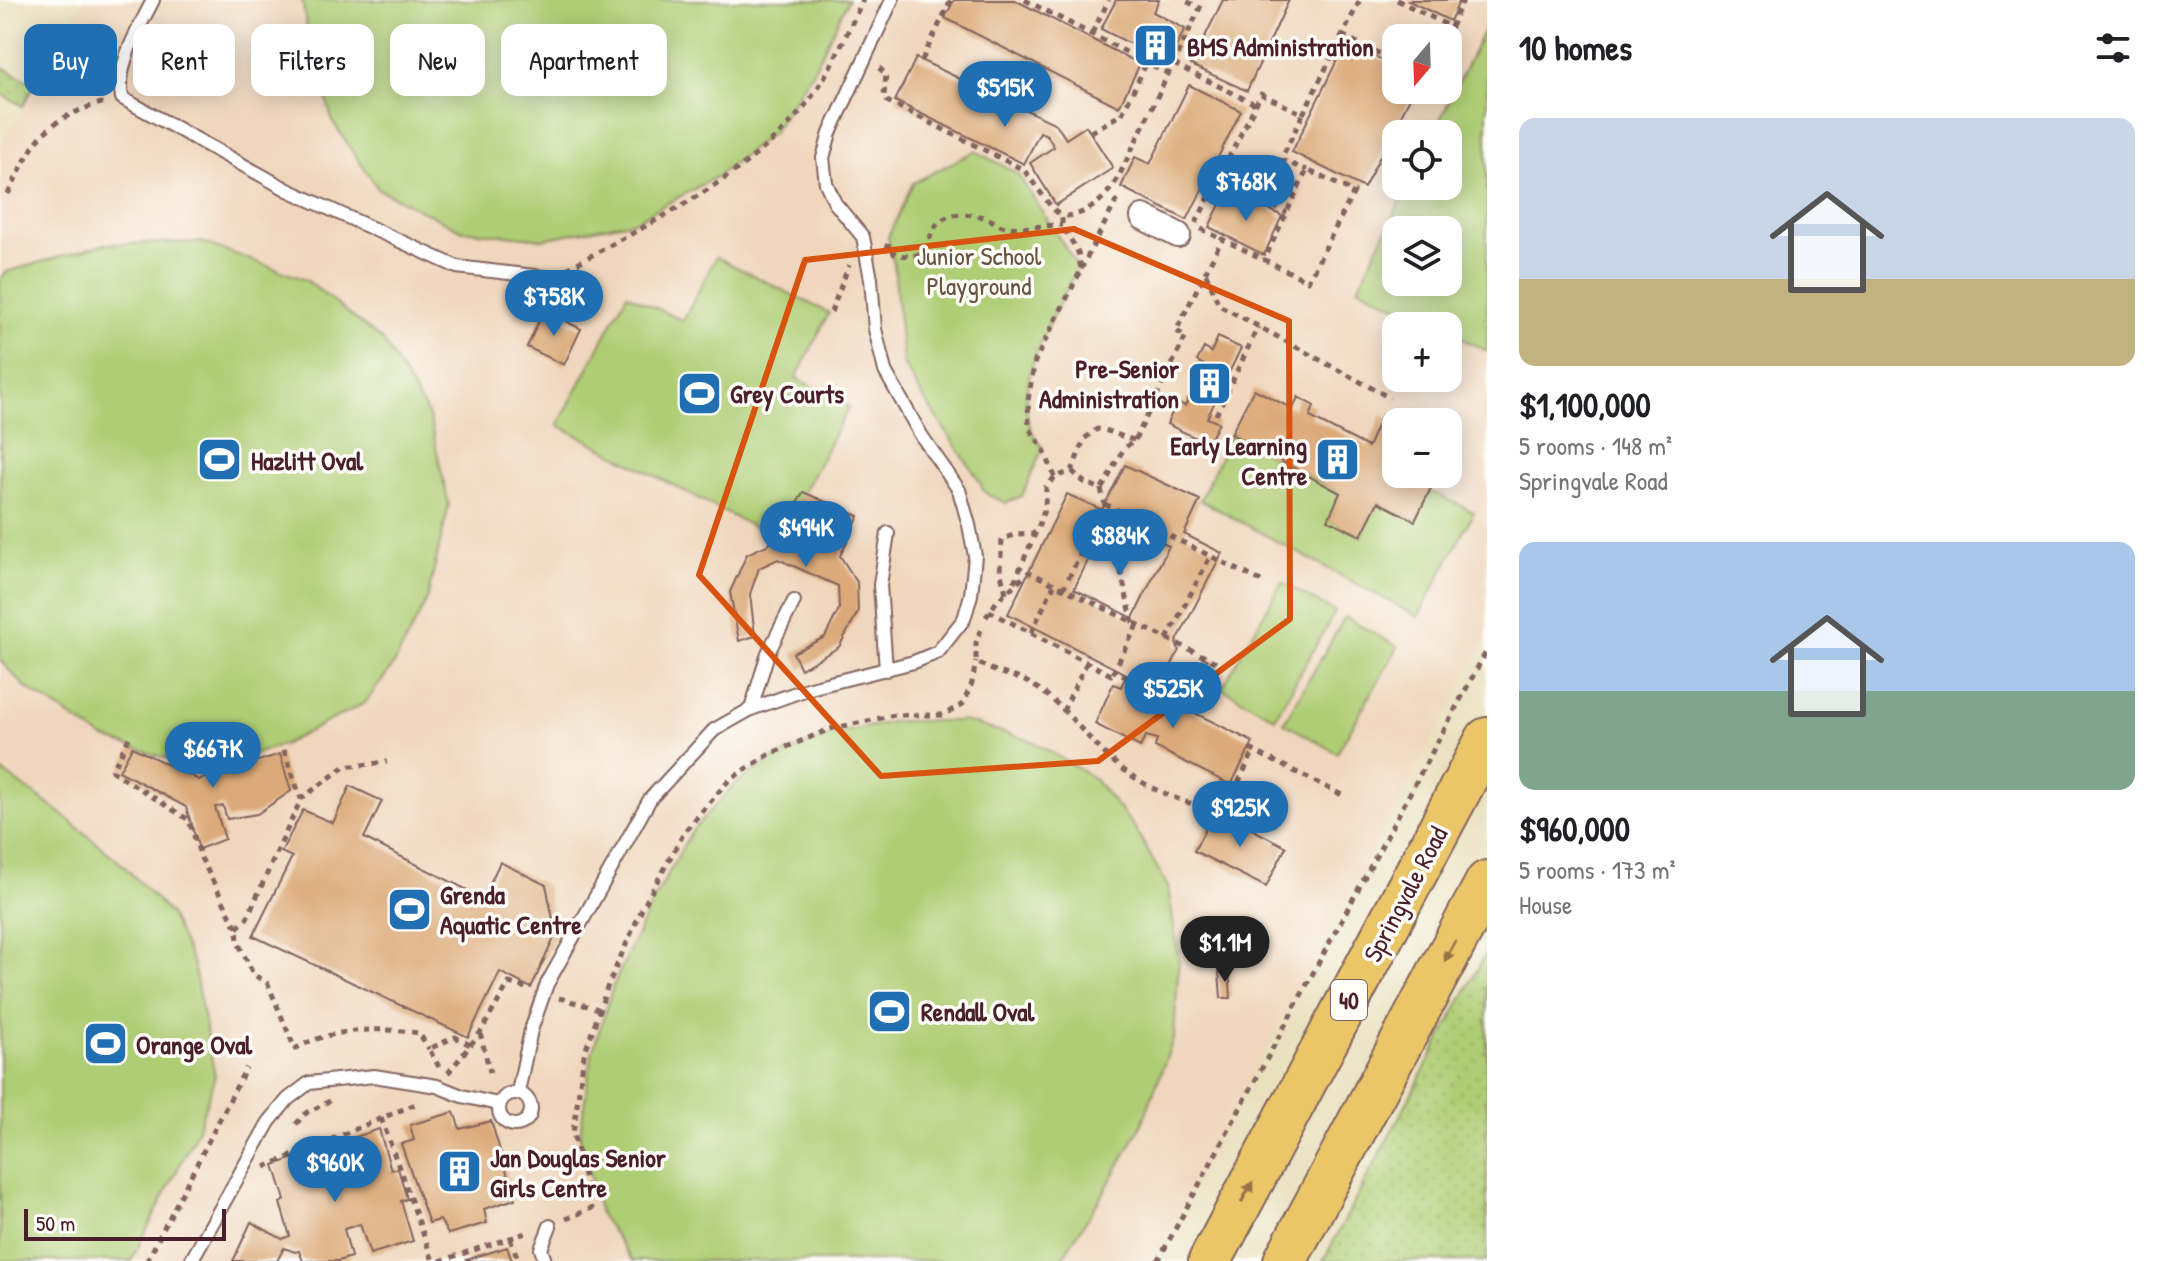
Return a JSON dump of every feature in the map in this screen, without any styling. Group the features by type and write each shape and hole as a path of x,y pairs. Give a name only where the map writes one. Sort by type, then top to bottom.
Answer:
{"highway":[{"name":"Springvale Road","path":"1210,1261 1487,739"},
{"path":"1285,1261 1487,882"}],"street":[{"path":"1143,217 1178,235"}],"lane":[{"path":"153,0 124,61 119,81 122,98 288,190 457,267 551,278"},
{"path":"518,1092 531,1030 547,984 650,799 714,730 751,709 810,688 886,670 938,652 964,619 971,595 975,556 959,490 921,435 885,371 875,329 871,279 863,237 835,203 826,183 823,158 830,133 892,0"},
{"path":"886,670 880,585 888,533"},
{"path":"751,709 768,653 794,601"},
{"path":"191,1261 269,1122 288,1099 309,1083 374,1076 437,1086 462,1096 498,1104"},
{"path":"518,1092 529,1100 531,1111 527,1121 518,1126 508,1124 502,1119 498,1104 508,1094 518,1092"},
{"path":"545,1261 541,1249 550,1226"}],"path":[{"path":"551,278 702,192 768,144 805,106 863,0"},
{"path":"922,60 951,0"},
{"path":"1025,0 1169,74"},
{"path":"1092,33 1109,0"},
{"path":"839,48 886,74 884,95 887,101 1024,170 1052,208 1062,216 1081,213 1110,191 1200,8 1184,0"},
{"path":"1261,200 1360,0"},
{"path":"1397,0 1445,24"},
{"path":"1452,24 1463,0"},
{"path":"1342,35 1382,55"},
{"path":"1091,132 1122,114 1147,62"},
{"path":"1174,64 1255,104"},
{"path":"1281,160 1354,192 1308,281 1195,226 1261,94 1303,114"},
{"path":"8,194 29,153 54,122 122,98"},
{"path":"1264,260 1307,170"},
{"path":"1219,180 1287,213"},
{"path":"1055,477 1043,448 1029,428 1029,384 1035,361 1119,196"},
{"path":"885,246 892,245 894,254 917,257 937,225 955,214 982,216 1008,227 1062,225"},
{"path":"1062,216 1062,225 1078,252 1081,270"},
{"path":"1101,489 1112,474 1125,445 1135,440 1186,336 1176,331 1222,239"},
{"path":"831,312 854,252"},
{"path":"1205,273 1219,305 1390,398"},
{"path":"1216,415 1258,327"},
{"path":"1072,471 1084,439 1097,429 1135,440"},
{"path":"1012,587 1045,507 1046,487 1055,477 1072,471"},
{"path":"1072,471 1084,482 1101,489"},
{"path":"989,611 1111,675 1135,624 1101,489"},
{"path":"1105,504 1265,583"},
{"path":"1063,589 1105,504"},
{"path":"1006,593 1000,570 1000,536 1035,533"},
{"path":"1167,639 1210,557"},
{"path":"440,1261 550,1226 592,1208 573,1133 584,1055 598,1009 642,909 685,831 729,780 770,754 830,729 895,715 943,715 963,704 972,683 976,643 989,611 1029,572 1224,666"},
{"path":"1031,633 1054,585"},
{"path":"1158,1261 1487,650"},
{"path":"1114,671 1183,706 1207,658"},
{"path":"976,661 991,672 1017,676 1039,689 1126,773 1152,789 1190,805 1224,811 1252,750 1344,796"},
{"path":"1063,711 1087,662"},
{"path":"129,738 112,771 189,820 201,858 237,928 238,942 253,974 268,984 295,1049 335,1035 372,1030 419,1033 438,1063 442,1080 480,1033 509,983 526,988"},
{"path":"284,750 301,799"},
{"path":"237,928 247,918 301,799 344,767 387,762"},
{"path":"558,997 598,1009"},
{"path":"480,1033 490,1072"},
{"path":"429,1049 455,1037 470,1045"},
{"path":"147,1261 246,1068"},
{"path":"267,1160 261,1169 427,1099 414,1096"},
{"path":"288,1131 306,1113 331,1100"},
{"path":"381,1118 433,1261"},
{"path":"510,1239 519,1261"}],"highlighted area":[{"path":"1074,229 1289,321 1290,619 1098,761 881,776 699,575 805,260"}],"shaded area":[{"path":"83,0 1487,0 1487,637 1153,1261 0,1261 0,148 29,96 117,96 117,24 70,24"}],"green space":[{"path":"302,0 848,0 815,67 774,131 716,177 635,221 543,239 461,230 378,189 333,122 325,96 374,96 374,24 306,24"},
{"path":"1487,24 1487,351 1462,339 1462,312 1409,312 1358,287 1382,239 1382,296 1462,296 1462,216 1393,216 1401,200 1462,200 1462,120 1440,120 1448,104 1462,104 1462,75"},
{"path":"0,66 24,79 24,96 28,96 23,106 0,93"},
{"name":"Junior School Playground","path":"975,151 1017,173 1076,264 1076,271 1034,359 1028,383 1026,407 1031,429 1043,448 1022,496 1006,503 983,490 903,364 894,265 888,237 913,183"},
{"name":"Hazlitt Oval","path":"202,242 306,280 383,341 429,416 449,505 427,600 393,666 365,703 284,744 222,765 165,758 102,737 24,686 0,660 0,279 6,272 105,244"},
{"name":"Grey Courts","path":"716,257 829,313 796,378 849,407 778,540 558,425 627,294 683,321"},
{"path":"1231,434 1340,493 1328,520 1361,536 1378,502 1415,521 1430,491 1474,512 1418,617 1200,500"},
{"path":"1282,582 1335,612 1275,718 1222,688"},
{"path":"1345,617 1398,647 1337,753 1284,723"},
{"name":"Rendall Oval","path":"895,721 964,721 1032,741 1094,778 1135,828 1168,887 1179,959 1174,1037 1142,1124 1103,1194 1060,1261 633,1261 600,1214 580,1136 591,1057 613,986 649,909 691,832 735,784 775,758 831,735"},
{"name":"Orange Oval","path":"0,770 58,811 123,865 170,914 193,964 215,1076 197,1131 131,1261 0,1261"},
{"path":"1487,951 1487,1261 1323,1261"}],"building":[{"path":"954,0 1015,0 1140,64 1119,107 945,18"},
{"name":"BMS Administration","path":"1116,0 1159,0 1153,12 1185,29 1168,63 1101,29"},
{"path":"1223,0 1289,0 1247,91 1191,65"},
{"path":"1407,0 1460,0 1450,21"},
{"path":"1346,42 1382,60 1382,104 1407,104 1399,120 1382,120 1382,153 1364,188 1292,152"},
{"path":"916,58 1056,124 1066,139 1086,126 1113,168 1056,205 1030,163 1054,147 1047,135 1040,132 1024,164 895,101"},
{"path":"1189,85 1241,111 1187,220 1121,187 1135,157 1150,164"},
{"path":"1225,194 1247,204 1249,199 1282,216 1264,255 1209,227"},
{"path":"544,310 581,329 564,365 527,347"},
{"name":"Pre-Senior Administration","path":"1218,337 1241,348 1207,418 1219,423 1208,444 1167,424 1177,402 1185,406 1204,365 1197,361 1204,348 1211,352"},
{"name":"Early Learning Centre","path":"1254,389 1293,409 1298,397 1314,406 1310,417 1368,447 1382,415 1382,488 1431,488 1415,521 1378,502 1361,536 1328,520 1340,493 1231,434"},
{"path":"1125,465 1200,500 1184,534 1222,553 1176,643 1179,650 1159,691 1008,614 1067,494 1102,510","holes":["1109,517 1169,546 1133,618 1074,589"]},
{"path":"803,492 859,516 840,556 857,582 858,612 839,647 801,669 793,653 825,637 839,609 838,586 778,559 759,568 750,594 755,636 739,641 730,592 747,554 778,540"},
{"path":"1125,678 1253,742 1231,785 1155,747 1157,739 1146,736 1140,747 1095,724 1113,684 1121,687"},
{"path":"132,747 199,780 280,754 291,791 257,814 227,819 223,806 215,807 225,839 199,849 186,807 119,771"},
{"name":"Grenda Aquatic Centre","path":"350,786 382,801 364,838 483,898 500,862 546,885 556,934 531,988 500,972 468,1037 253,936 292,857 281,852 303,810 333,823"},
{"path":"1215,810 1286,847 1266,887 1194,851"},
{"path":"1229,969 1231,998 1221,998 1219,971"},
{"name":"Jan Douglas Senior Girls Centre","path":"454,1112 460,1129 491,1121 515,1199 484,1209 487,1223 448,1234 440,1220 429,1223 401,1144 414,1140 410,1125"},
{"path":"379,1129 391,1170 398,1168 407,1199 401,1201 413,1241 370,1254 360,1224 344,1229 351,1257 338,1261 303,1261 299,1251 284,1248 277,1261 233,1261 251,1222 282,1239 290,1236 280,1203 285,1200 274,1165"},
{"path":"507,1247 512,1261 466,1261 466,1260"}],"place":[{"name":"BMS Administration","path":"1156,46"},
{"name":"Pre-Senior Administration","path":"1210,383"},
{"name":"Grey Courts","path":"699,393"},
{"name":"Hazlitt Oval","path":"220,460"},
{"name":"Early Learning Centre","path":"1338,460"},
{"name":"Grenda Aquatic Centre","path":"409,909"},
{"name":"Rendall Oval","path":"890,1011"},
{"name":"Orange Oval","path":"105,1044"},
{"name":"Jan Douglas Senior Girls Centre","path":"459,1172"}]}
